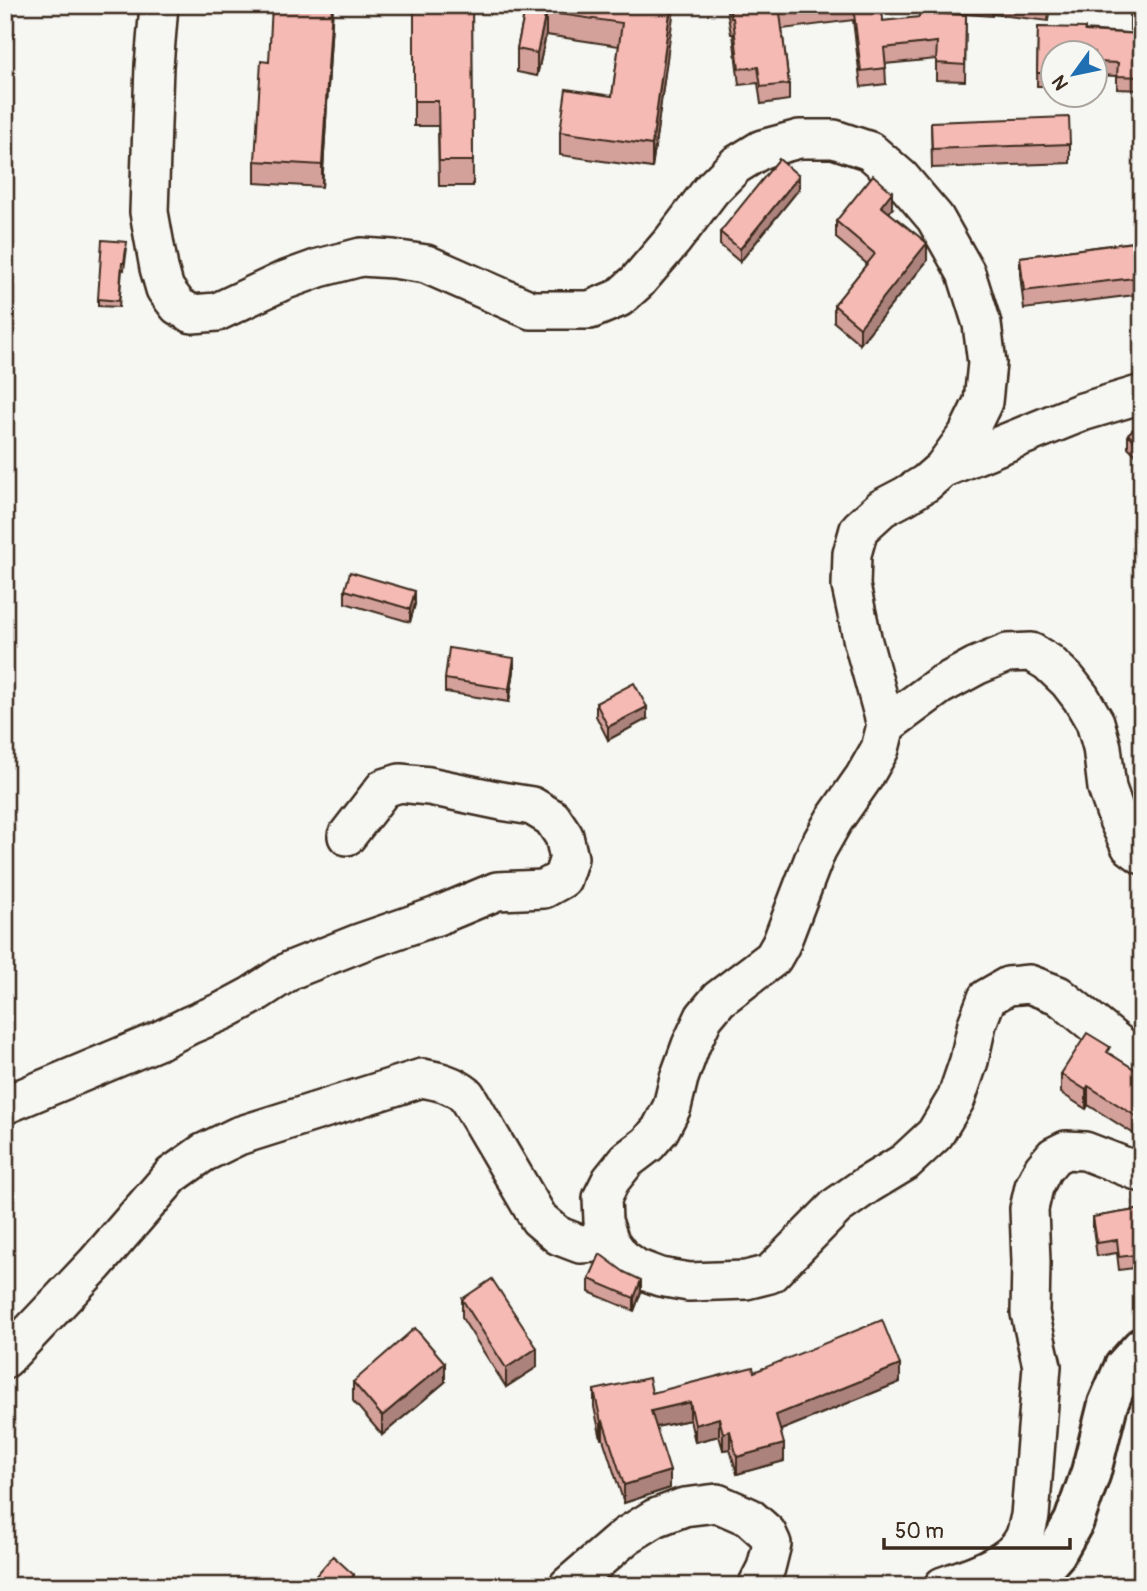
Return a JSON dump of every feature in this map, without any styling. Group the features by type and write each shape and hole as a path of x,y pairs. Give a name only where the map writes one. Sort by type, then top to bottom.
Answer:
{"highway":[{"path":"1027,1586 1056,1553 1074,1521 1091,1472 1108,1404 1124,1367 1142,1347"}],"street":[{"path":"159,5 153,66 149,212 165,289 178,306 192,314 217,312 283,281 361,257 393,258 426,264 531,310 590,310 619,298 637,282 711,190 736,165 762,149 799,139 834,139 870,151 901,178 935,218 966,273 982,324 987,363 983,402 967,436 943,468 926,483 882,508 859,529 852,554 851,586 886,725 880,748 817,850 781,944 773,958 719,999 704,1017 679,1078 672,1107 660,1130 648,1144 627,1160 611,1180 603,1198 603,1222 610,1242 621,1256 636,1268 660,1277 689,1282 746,1280 770,1275 837,1206 905,1162 935,1134 956,1099 970,1061 977,1024 987,998 1009,986 1029,984 1058,995 1142,1063"},
{"path":"943,468 1082,412 1142,394"},
{"path":"886,725 940,686 976,666 1007,653 1031,652 1048,662 1068,681 1095,722 1102,747 1107,788 1118,820 1130,846 1142,855"},
{"path":"5,1105 223,1011 291,970 497,891 544,889 562,879 569,858 564,836 552,818 532,806 400,783 384,788 347,836"},
{"path":"5,1359 95,1264 172,1175 203,1153 238,1136 422,1078 455,1086 466,1095 539,1219 559,1236 580,1244 610,1242"},
{"path":"943,1586 970,1577 1011,1555 1024,1539 1030,1516 1042,1366 1030,1313 1029,1209 1034,1187 1043,1169 1054,1156 1066,1150 1085,1151 1142,1173"},
{"path":"568,1586 626,1536 655,1518 684,1507 717,1503 749,1517 767,1533 772,1544 766,1568 757,1586"}],"building":[{"path":"272,5 332,5 322,165 255,161 261,61 269,62"},
{"path":"441,5 472,5 473,161 439,161 438,101 414,101 414,11 441,11"},
{"path":"526,5 671,5 652,145 560,132 566,89 612,96 622,23 546,12 537,53 517,49"},
{"path":"729,5 841,5 780,13 789,84 761,87 758,67 739,69"},
{"path":"853,5 881,5 883,21 919,17 919,13 966,15 965,65 936,63 937,42 884,48 886,68 861,71"},
{"path":"1131,5 1142,5 1142,15 1130,14"},
{"path":"1038,27 1085,28 1085,31 1142,34 1141,77 1117,76 1118,63 1108,63 1108,38 1038,38 1037,73"},
{"path":"1069,117 1070,144 932,149 931,122"},
{"path":"779,159 799,176 740,249 720,232"},
{"path":"873,175 892,192 881,206 927,243 860,327 834,305 875,254 836,221"},
{"path":"102,240 127,242 122,263 119,301 98,299"},
{"path":"1142,241 1142,277 1024,291 1020,257"},
{"path":"1142,421 1142,448 1128,434"},
{"path":"350,572 415,591 410,609 345,590"},
{"path":"449,648 514,658 509,689 445,679"},
{"path":"634,683 647,707 608,727 596,703"},
{"path":"1087,1033 1110,1047 1107,1052 1142,1074 1142,1120 1088,1086 1086,1090 1061,1074"},
{"path":"1142,1209 1142,1254 1119,1257 1117,1240 1097,1243 1093,1217"},
{"path":"600,1254 624,1272 641,1280 634,1298 589,1279"},
{"path":"492,1279 537,1348 506,1368 462,1299"},
{"path":"882,1320 900,1365 776,1415 784,1444 737,1457 730,1431 723,1433 719,1418 695,1425 690,1402 651,1411 670,1471 624,1485 603,1421 601,1422 594,1390 649,1378 652,1393 753,1367 754,1372"},
{"path":"415,1328 445,1363 382,1416 353,1382"},
{"path":"333,1556 354,1575 344,1586 307,1586"}]}
